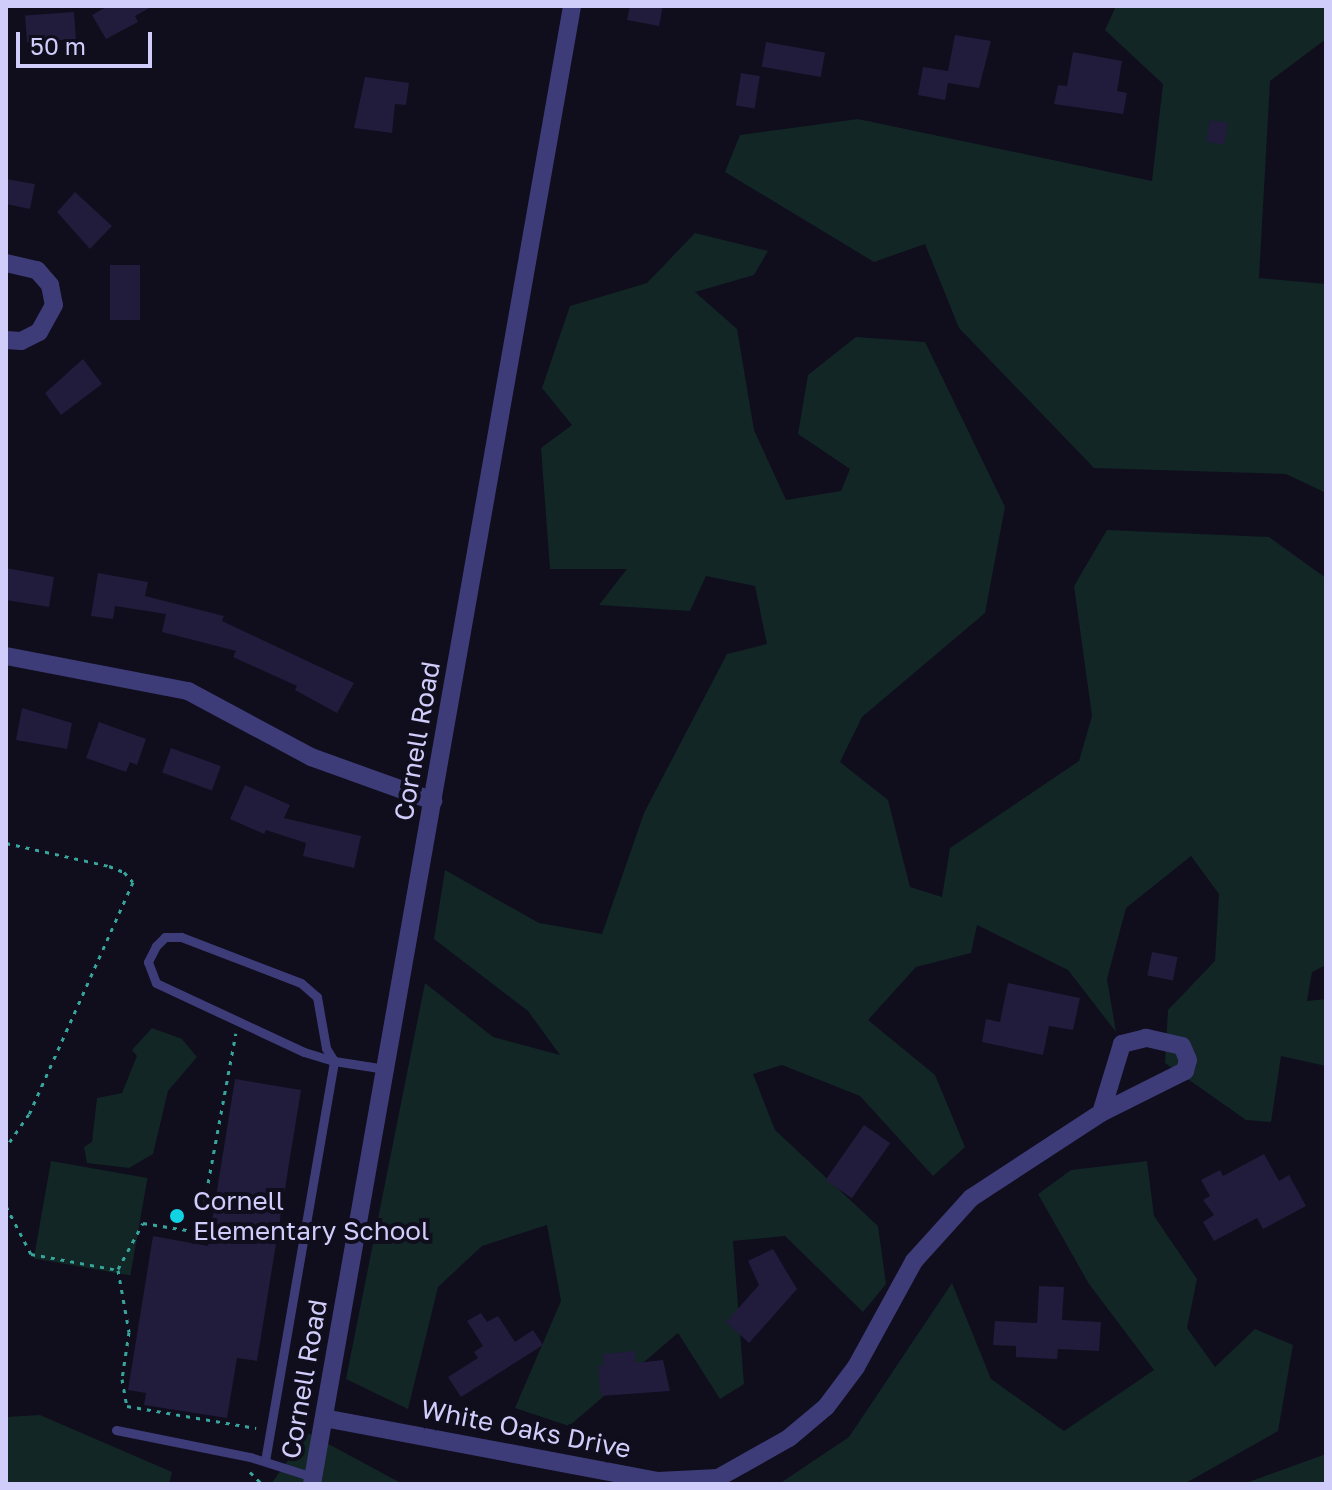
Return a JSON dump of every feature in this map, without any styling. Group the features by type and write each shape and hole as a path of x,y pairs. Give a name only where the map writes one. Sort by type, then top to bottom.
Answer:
{"street":[{"name":"Cornell Road","path":"313,1480 572,6"},
{"path":"6,263 37,270 50,285 54,305 39,332 6,340"},
{"path":"6,656 188,691 311,757 433,801"},
{"path":"721,1481 789,1438 836,1396 914,1261 971,1198 1101,1113 1185,1071 1188,1060 1182,1046 1146,1038 1122,1044 1101,1113"},
{"name":"White Oaks Drive","path":"324,1418 658,1481 721,1481"}],"lane":[{"path":"265,1461 334,1061 326,1048 317,997 301,983 181,937 165,937 148,962 156,983 334,1061 385,1069"},
{"path":"116,1430 265,1461 313,1480"}],"path":[{"path":"6,843 109,866 124,872 133,882 29,1114 6,1147"},
{"path":"236,1033 199,1232 143,1223 118,1270 129,1332 122,1379 127,1406 269,1431"},
{"path":"6,1206 31,1254 118,1270"},
{"path":"250,1472 262,1484"}],"green space":[{"path":"1116,6 1326,6 1326,39 1270,81 1259,278 1326,284 1326,493 1286,474 1094,468 959,328 925,244 874,262 725,172 740,135 858,119 1152,181 1163,84 1105,30"},
{"path":"695,233 768,251 754,275 695,292 737,329 754,430 786,500 841,491 850,469 798,434 808,375 856,337 925,342 1005,507 985,613 862,717 840,762 888,800 910,887 942,897 950,848 1079,761 1092,716 1074,586 1107,530 1269,537 1326,578 1326,965 1312,972 1307,1001 1326,999 1326,1066 1281,1056 1271,1122 1246,1120 1165,1063 1168,1010 1215,961 1219,894 1191,856 1126,908 1107,979 1116,1032 1068,970 977,925 971,953 916,967 868,1020 935,1075 965,1147 933,1176 860,1096 782,1065 753,1074 775,1130 878,1226 886,1284 863,1312 785,1236 733,1241 744,1384 720,1399 678,1333 569,1426 515,1408 561,1301 547,1225 482,1246 438,1287 408,1409 346,1379 425,983 493,1037 560,1055 528,1011 434,939 445,870 539,923 602,934 644,813 727,654 767,644 755,586 706,576 690,611 599,605 627,569 550,569 541,448 572,425 542,388 570,306 647,283"},
{"path":"152,1028 182,1039 197,1057 168,1091 153,1154 129,1168 87,1163 84,1147 92,1142 97,1098 122,1093 137,1056 132,1050"},
{"path":"51,1161 148,1178 130,1276 34,1258"},
{"path":"1147,1161 1154,1216 1197,1279 1187,1328 1215,1367 1255,1329 1293,1345 1278,1431 1184,1484 779,1484 849,1437 952,1283 991,1379 1064,1431 1154,1370 1089,1284 1038,1194 1071,1170"},
{"path":"40,1415 172,1472 169,1484 6,1484 6,1417"},
{"path":"308,1433 399,1482 271,1484"},
{"path":"1326,1454 1326,1484 1243,1484"}],"building":[{"path":"108,6 153,6 135,16 138,22 106,39 92,15"},
{"path":"630,6 663,6 659,26 627,20"},
{"path":"74,12 76,39 27,42 25,15"},
{"path":"955,35 991,41 979,88 948,83 945,100 918,95 923,67 948,71"},
{"path":"766,42 825,52 821,77 762,67"},
{"path":"1073,52 1122,61 1117,91 1127,93 1123,114 1054,104 1058,85 1067,86"},
{"path":"741,73 760,76 755,109 736,106"},
{"path":"365,77 409,83 406,105 395,104 392,133 354,128"},
{"path":"1210,120 1228,123 1224,145 1207,142"},
{"path":"6,179 35,184 30,209 6,204"},
{"path":"75,192 112,226 90,249 57,212"},
{"path":"110,265 140,265 140,320 110,320"},
{"path":"83,359 102,384 61,415 45,393"},
{"path":"6,568 54,577 49,607 6,600"},
{"path":"98,573 148,582 145,596 224,616 222,621 354,683 337,713 295,690 297,686 233,657 236,651 162,632 166,614 115,606 113,619 91,616"},
{"path":"22,708 72,723 67,749 16,740"},
{"path":"99,722 146,739 137,765 130,762 126,772 86,758"},
{"path":"171,748 221,766 212,791 162,772"},
{"path":"245,785 290,805 284,818 361,836 354,868 303,856 306,843 266,830 264,834 230,819"},
{"path":"1152,952 1178,957 1173,981 1147,976"},
{"path":"1008,983 1080,998 1073,1030 1049,1026 1043,1055 982,1042 986,1019 1000,1022"},
{"path":"235,1079 301,1090 257,1361 237,1358 227,1418 144,1405 146,1393 128,1390 153,1236 208,1246"},
{"path":"864,1125 890,1143 852,1198 826,1180"},
{"path":"1264,1154 1279,1181 1289,1175 1306,1206 1263,1229 1257,1218 1214,1241 1203,1222 1214,1215 1203,1200 1210,1196 1201,1180 1220,1170 1223,1176"},
{"path":"773,1249 797,1289 749,1343 726,1322 759,1285 748,1261"},
{"path":"1039,1286 1064,1287 1062,1320 1101,1322 1099,1351 1058,1349 1057,1359 1016,1357 1016,1346 993,1345 995,1321 1037,1323"},
{"path":"481,1313 487,1322 498,1316 515,1342 533,1330 543,1345 461,1397 448,1377 478,1358 474,1352 483,1346 467,1321"},
{"path":"635,1351 636,1363 663,1360 670,1391 601,1396 598,1366 604,1365 603,1354"}],"place":[{"name":"Cornell Elementary School","path":"177,1216"}]}
